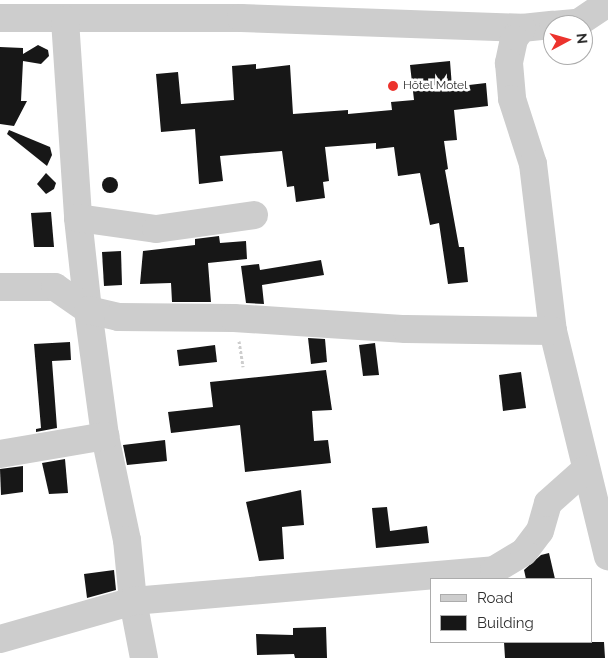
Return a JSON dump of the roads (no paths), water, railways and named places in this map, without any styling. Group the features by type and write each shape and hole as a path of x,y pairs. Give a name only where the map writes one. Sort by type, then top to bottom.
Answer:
{"street":[{"path":"591,15 608,4"},
{"path":"0,18 65,20 241,9 522,28 543,26"},
{"path":"65,20 78,218 88,310 106,436 127,540 132,601 144,658"},
{"path":"522,28 514,39 509,63 512,99 533,164 553,331 572,399 573,423 608,556"},
{"path":"78,218 156,229 254,215"},
{"path":"0,287 56,286 88,310 118,317 234,318 406,329 553,331"},
{"path":"0,454 106,436"},
{"path":"0,638 132,601 494,570 524,552 540,531 548,503 585,470"}],"place":[{"name":"Hôtel Motel","path":"393,86"}]}
